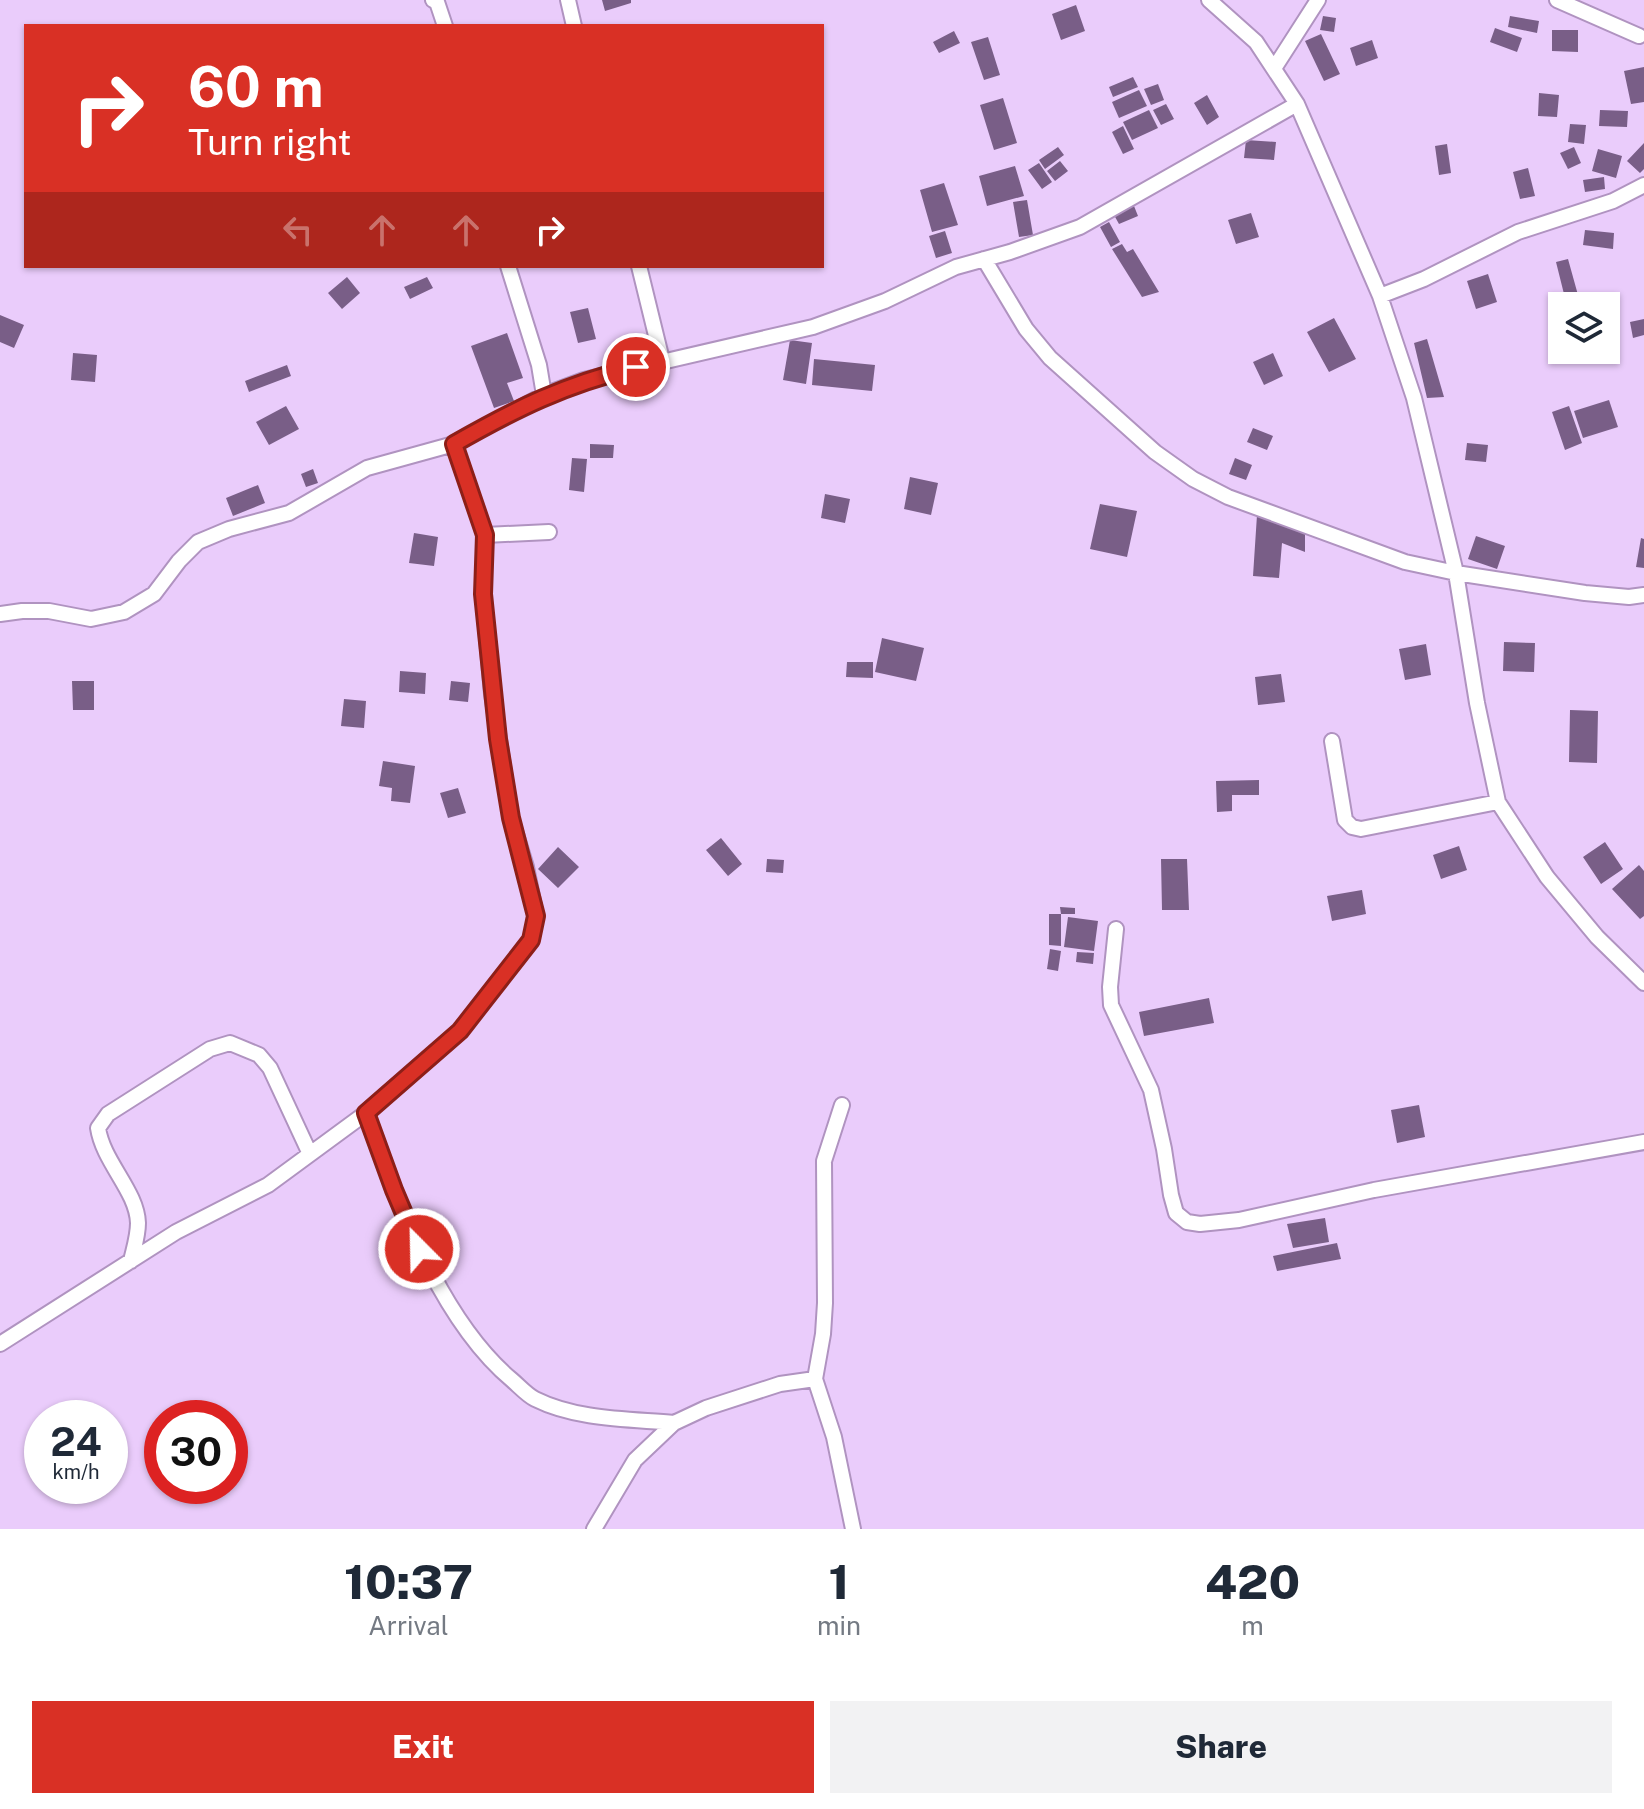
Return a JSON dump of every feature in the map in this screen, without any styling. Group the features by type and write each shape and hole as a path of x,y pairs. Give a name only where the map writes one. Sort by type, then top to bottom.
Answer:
{"street":[{"path":"433,0 437,2 444,24"},
{"path":"568,0 574,24"},
{"path":"1209,0 1256,42 1297,104 1380,296 1414,398 1456,573 1477,703 1498,802 1547,877 1597,937 1644,983"},
{"path":"1275,67 1318,0"},
{"path":"1557,0 1639,36"},
{"path":"0,614 49,611 91,619 124,612 154,594 198,542 229,529 289,513 367,468 454,444 544,395 584,380 813,327 885,301 956,267 1080,227 1297,104"},
{"path":"1380,296 1424,279 1518,232 1613,201 1644,185"},
{"path":"984,259 1026,329 1050,358 1155,452 1193,479 1228,497 1405,562 1585,593 1629,597 1644,595"},
{"path":"509,268 539,365 544,395"},
{"path":"639,268 662,360"},
{"path":"0,1344 176,1232 268,1185 366,1113 460,1031 531,940 536,916 511,818 492,694 483,594 485,535 454,444"},
{"path":"485,535 549,532"},
{"path":"1332,741 1345,820 1352,827 1361,829 1498,802"},
{"path":"1116,929 1111,1005 1151,1090 1171,1195 1176,1213 1187,1222 1200,1224 1239,1220 1374,1190 1644,1142"},
{"path":"131,1261 138,1220 100,1144 98,1128 108,1114 210,1049 230,1043 259,1055 270,1068 310,1154"},
{"path":"842,1105 824,1161 825,1303 815,1379 834,1437 853,1529"},
{"path":"366,1113 419,1249 464,1327 499,1369 534,1398 579,1413 674,1423"},
{"path":"594,1529 635,1460 674,1423 706,1408 780,1384 815,1379"}],"building":[{"path":"602,0 631,0 631,3 605,11"},
{"path":"1076,5 1085,31 1061,40 1052,14"},
{"path":"1323,16 1336,18 1334,32 1320,30"},
{"path":"1510,16 1539,21 1537,33 1508,27"},
{"path":"1495,28 1522,38 1517,52 1490,42"},
{"path":"1552,30 1578,30 1578,52 1552,51"},
{"path":"954,31 960,43 939,53 933,42"},
{"path":"1321,34 1340,74 1324,81 1305,41"},
{"path":"988,37 1000,75 984,80 971,42"},
{"path":"1372,40 1378,58 1356,66 1350,48"},
{"path":"1644,67 1644,102 1631,104 1624,71"},
{"path":"1133,77 1138,87 1113,97 1109,87"},
{"path":"1158,84 1164,100 1151,105 1144,89"},
{"path":"1139,90 1147,106 1119,118 1112,102"},
{"path":"1539,93 1559,95 1557,117 1538,116"},
{"path":"1207,95 1219,117 1207,125 1194,103"},
{"path":"1003,98 1017,143 994,150 980,105"},
{"path":"1166,104 1174,119 1161,125 1153,110"},
{"path":"1149,110 1158,128 1132,140 1123,122"},
{"path":"1600,110 1628,111 1627,127 1599,126"},
{"path":"1570,124 1586,125 1584,144 1568,142"},
{"path":"1123,126 1134,149 1123,154 1112,132"},
{"path":"1246,140 1276,142 1274,160 1244,158"},
{"path":"1644,143 1644,169 1640,173 1627,161"},
{"path":"1447,144 1451,173 1439,175 1435,146"},
{"path":"1058,147 1064,155 1045,169 1039,160"},
{"path":"1574,147 1581,163 1568,169 1560,153"},
{"path":"1598,149 1622,156 1616,178 1592,171"},
{"path":"1060,161 1068,171 1055,181 1047,171"},
{"path":"1039,163 1052,182 1042,189 1028,170"},
{"path":"1015,166 1024,196 987,206 979,176"},
{"path":"1528,168 1535,196 1520,199 1513,172"},
{"path":"1604,177 1605,189 1585,192 1583,180"},
{"path":"944,183 958,225 932,232 920,190"},
{"path":"1027,200 1033,235 1019,237 1013,202"},
{"path":"1134,206 1138,216 1119,224 1114,215"},
{"path":"1251,213 1259,237 1236,244 1228,220"},
{"path":"1109,222 1120,242 1111,247 1100,227"},
{"path":"1585,230 1614,233 1613,249 1583,245"},
{"path":"945,231 952,253 936,258 929,236"},
{"path":"1122,244 1127,252 1133,249 1159,292 1142,297 1112,249"},
{"path":"1568,259 1577,292 1564,292 1556,262"},
{"path":"1488,274 1497,302 1476,309 1467,281"},
{"path":"347,277 360,293 342,309 328,293"},
{"path":"427,277 433,288 410,299 404,287"},
{"path":"588,308 596,339 578,343 570,312"},
{"path":"0,315 24,325 14,348 0,342"},
{"path":"1334,318 1356,359 1329,372 1307,332"},
{"path":"1644,319 1644,335 1633,338 1630,322"},
{"path":"507,333 523,378 507,383 514,401 494,408 471,346"},
{"path":"1427,339 1444,397 1427,398 1414,343"},
{"path":"790,340 812,343 806,384 783,380"},
{"path":"73,353 97,355 95,382 71,380"},
{"path":"1273,353 1283,376 1264,385 1253,362"},
{"path":"814,359 875,365 872,391 812,385"},
{"path":"287,365 291,376 249,392 245,381"},
{"path":"1609,400 1618,427 1583,438 1574,411"},
{"path":"286,406 299,429 269,445 256,422"},
{"path":"1569,406 1582,443 1565,450 1552,412"},
{"path":"1253,428 1273,436 1267,450 1247,442"},
{"path":"1467,443 1488,445 1486,462 1465,460"},
{"path":"590,444 614,445 613,458 590,458"},
{"path":"572,458 587,459 584,492 569,490"},
{"path":"1235,458 1252,465 1246,480 1229,474"},
{"path":"313,469 318,483 306,487 301,474"},
{"path":"910,477 938,483 931,515 904,509"},
{"path":"258,485 265,503 233,516 226,498"},
{"path":"825,494 850,499 845,523 821,518"},
{"path":"1100,504 1137,511 1127,557 1090,549"},
{"path":"1257,515 1305,534 1305,552 1282,543 1279,578 1253,576"},
{"path":"414,533 438,537 434,566 409,563"},
{"path":"1476,536 1505,546 1497,569 1468,559"},
{"path":"1641,538 1644,539 1644,568 1636,567"},
{"path":"882,638 924,648 916,681 875,672"},
{"path":"1504,642 1535,643 1534,672 1503,671"},
{"path":"1426,644 1431,675 1405,680 1399,649"},
{"path":"847,662 873,662 873,678 846,677"},
{"path":"400,671 426,673 425,694 399,692"},
{"path":"1281,674 1285,702 1258,705 1255,677"},
{"path":"72,681 94,681 94,710 73,710"},
{"path":"451,681 470,683 468,702 449,700"},
{"path":"344,699 366,701 364,728 341,726"},
{"path":"1570,710 1598,711 1597,763 1569,762"},
{"path":"383,761 415,766 410,803 391,801 392,788 379,786"},
{"path":"1259,780 1259,795 1232,795 1232,811 1217,812 1216,781"},
{"path":"458,788 466,813 448,818 440,793"},
{"path":"721,838 742,864 728,876 706,850"},
{"path":"1605,842 1623,869 1601,884 1583,857"},
{"path":"1459,846 1467,870 1441,879 1433,855"},
{"path":"558,847 579,867 558,888 538,869"},
{"path":"767,859 784,860 783,873 766,872"},
{"path":"1161,859 1187,859 1189,910 1162,910"},
{"path":"1639,865 1644,871 1644,916 1640,919 1612,889"},
{"path":"1362,890 1366,914 1332,921 1327,896"},
{"path":"1060,907 1075,908 1075,914 1061,914"},
{"path":"1049,914 1061,914 1061,946 1049,945"},
{"path":"1068,917 1098,921 1094,951 1064,947"},
{"path":"1050,949 1061,951 1058,971 1047,969"},
{"path":"1077,952 1094,953 1093,964 1076,962"},
{"path":"1209,998 1214,1023 1144,1036 1139,1012"},
{"path":"1419,1105 1425,1137 1397,1143 1391,1110"},
{"path":"1325,1218 1329,1242 1293,1248 1287,1224"},
{"path":"1337,1243 1341,1259 1277,1271 1273,1256"}],"route":[{"path":"419,1249 366,1113 460,1031 531,940 536,916 526,867 511,818 498,739 483,594 485,535 454,444 544,395 584,380 636,367"}]}
